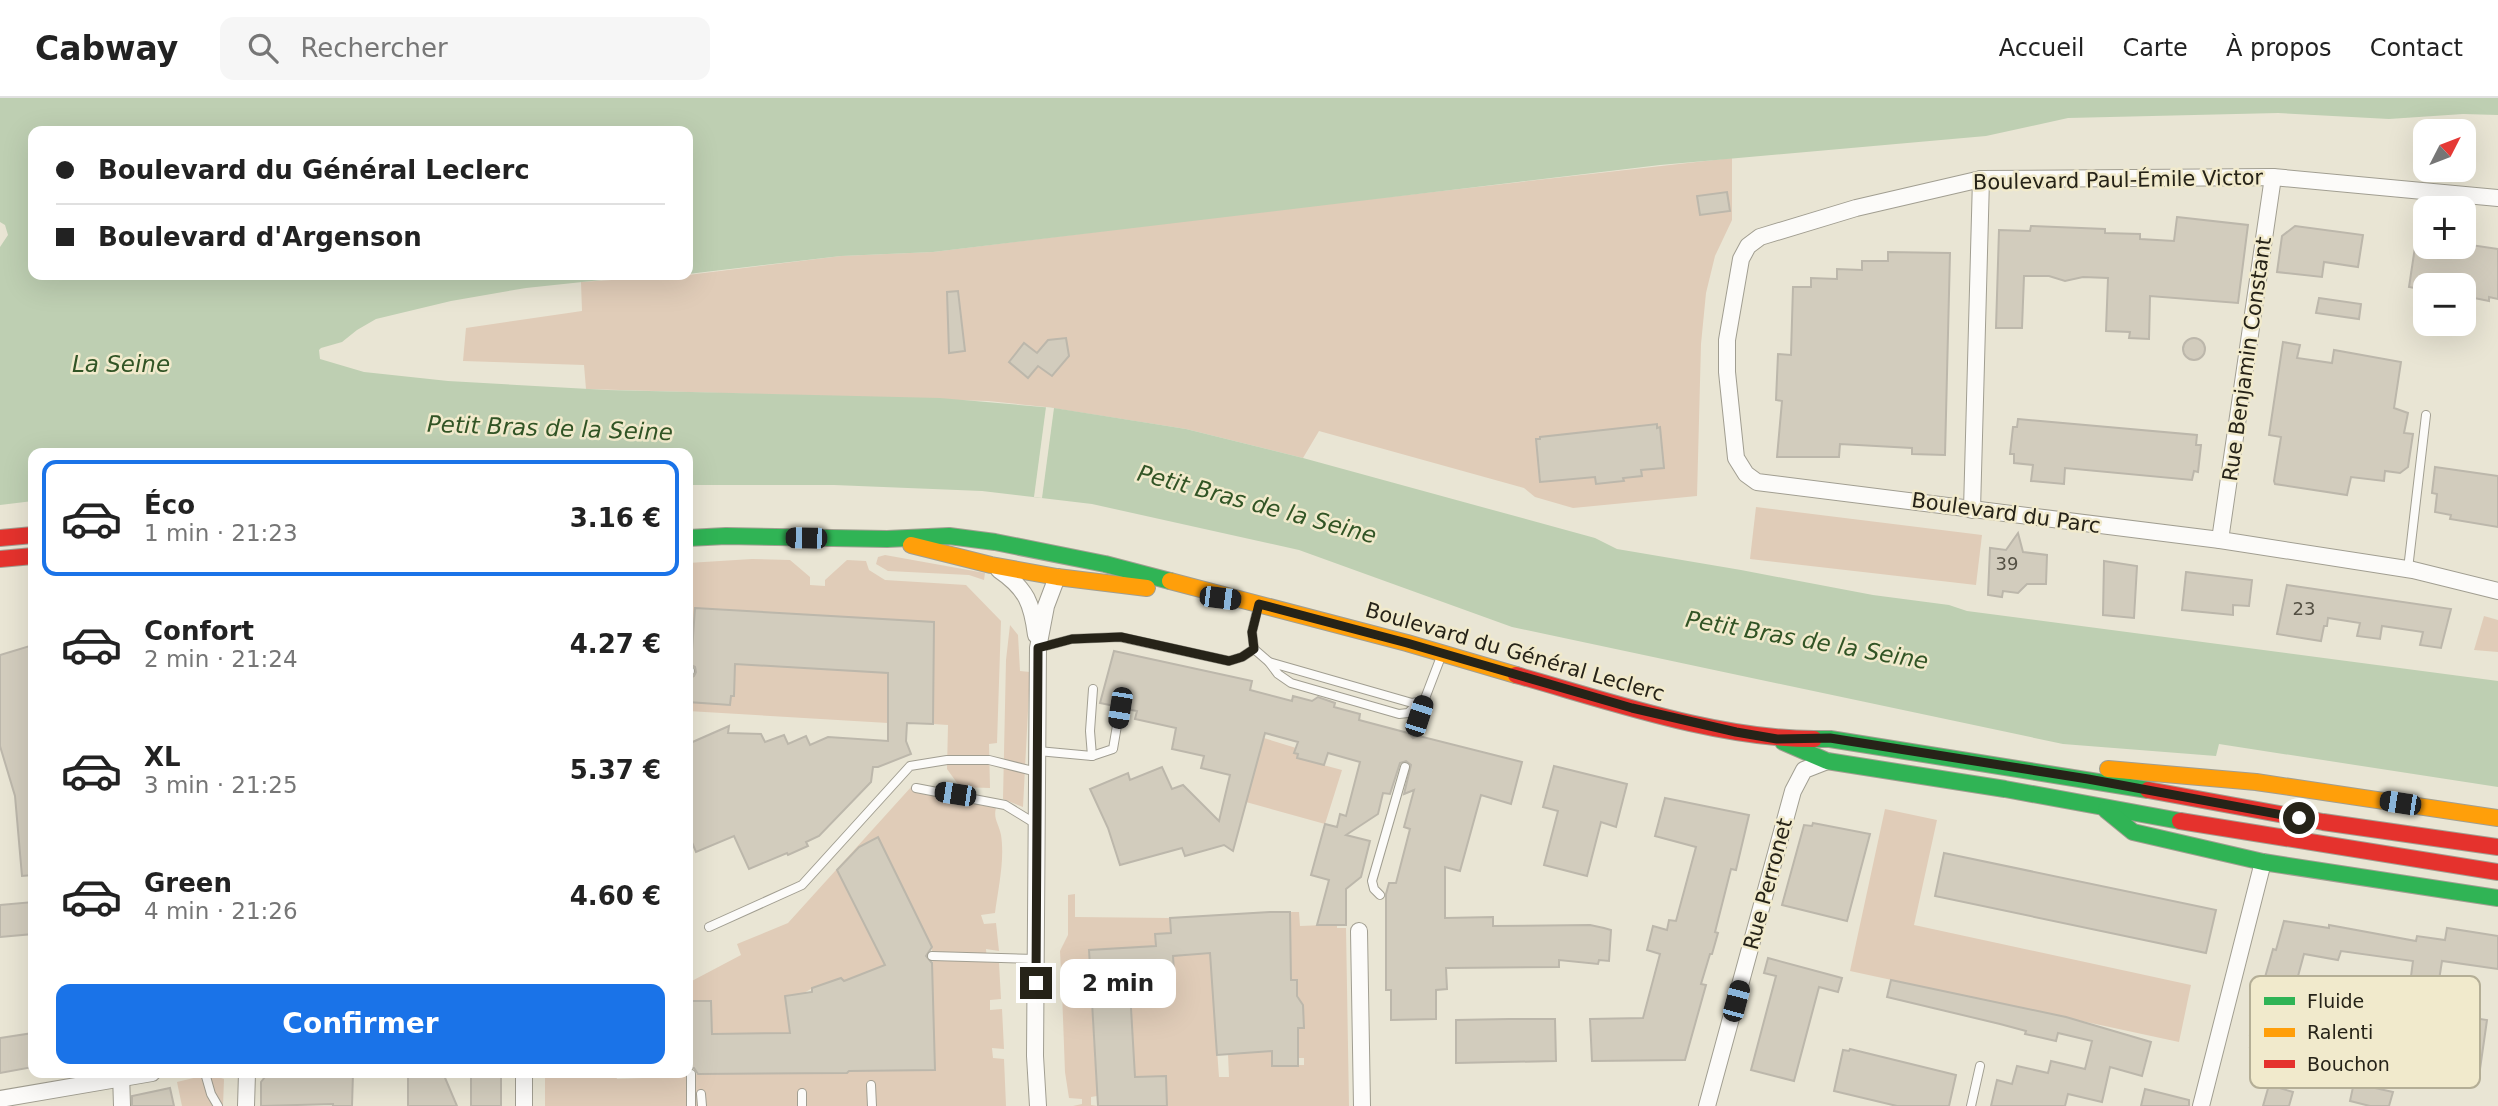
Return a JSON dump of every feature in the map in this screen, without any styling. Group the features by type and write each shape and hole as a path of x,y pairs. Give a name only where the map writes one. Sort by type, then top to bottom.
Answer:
{"main road":[{"path":"0,538 28,535"},
{"name":"Boulevard du Général Leclerc","path":"693,538 887,539 949,536 995,542 1089,562 1251,603 1442,653 1632,708 1777,739 1827,761 2005,789 2271,838 2498,872"},
{"name":"Boulevard du Général Leclerc","path":"887,539 991,565 1050,576 1251,603"},
{"path":"0,559 28,556"},
{"name":"Boulevard du Général Leclerc","path":"1777,739 1830,738 2088,779 2262,811 2498,847"},
{"path":"2088,779 2110,768 2256,782 2498,818"},
{"path":"2103,808 2133,832 2263,862 2498,898"}],"street":[{"name":"Boulevard Paul-Émile Victor","path":"1748,246 1760,237 1856,208 1981,179 2273,177 2498,198"},
{"name":"Rue Benjamin Constant","path":"2220,541 2273,177"},
{"path":"1972,510 1981,179"},
{"name":"Boulevard du Parc","path":"1748,246 1741,260 1727,340 1727,372 1736,458 1746,474 1757,482 2220,541 2408,569 2498,591"},
{"path":"1032,606 1056,565 1089,562"},
{"path":"991,565 1016,582 1032,606 1038,648 1035,1056 1038,1106"},
{"path":"1038,648 1050,576"},
{"name":"Rue Perronet","path":"1707,1106 1793,791 1804,770 1827,761"},
{"path":"2201,1106 2263,862"},
{"path":"1359,931 1362,1106"},
{"path":"0,1099 21,1100 114,1078"},
{"path":"122,1078 122,1106"},
{"path":"246,1106 247,1078"},
{"path":"524,1078 524,1106"}],"lane":[{"path":"2408,569 2426,415"},
{"path":"1251,603 1254,649 1278,674 1291,683 1399,714 1408,713 1422,702"},
{"path":"1038,648 1072,639 1121,637 1229,661 1254,649"},
{"path":"1414,732 1422,702 1442,653"},
{"path":"1269,662 1412,704 1422,702"},
{"path":"1092,756 1090,731 1093,689"},
{"path":"1038,751 1092,756 1114,749 1120,708"},
{"path":"709,927 802,885 910,766 947,760 989,760 1037,772"},
{"path":"1380,895 1374,889 1372,881 1405,767"},
{"path":"916,788 1004,805 1037,825"},
{"path":"932,956 1036,959"},
{"path":"1971,1106 1980,1066"},
{"path":"207,1078 218,1106"},
{"path":"691,1078 691,1106"},
{"path":"871,1085 872,1106"},
{"path":"802,1093 802,1106"},
{"path":"702,1094 702,1106"}],"shaded area":[{"path":"1732,158 1732,220 1715,256 1706,293 1701,344 1697,496 1573,508 1535,497 1524,488 1319,431 1303,458 1186,429 1046,407 988,401 586,389 584,365 463,361 466,328 582,311 581,282 693,280 693,274 841,256 933,252"},
{"path":"1756,507 1982,535 1976,585 1750,559"},
{"path":"885,555 985,573 984,580 969,575 888,571 876,564 878,557"},
{"path":"790,560 810,577 810,585 825,586 825,580 847,560 866,561 869,570 885,580 966,585 1001,621 997,743 989,744 990,788 960,787 947,769 948,725 933,724 934,623 696,608 693,642 693,563"},
{"path":"2484,616 2498,620 2498,652 2474,650"},
{"path":"1010,625 1018,635 1020,671 1030,672 1023,807 1003,799 1006,660"},
{"path":"734,664 888,673 888,723 693,711 693,702 730,705"},
{"path":"1264,738 1296,748 1294,753 1298,754 1297,758 1342,770 1325,824 1246,802"},
{"path":"912,786 917,793 996,808 1002,864 995,913 981,915 984,924 996,923 999,951 986,949 987,962 999,963 1001,999 990,1000 990,1010 1002,1009 1004,1049 992,1048 993,1058 1004,1059 1006,1106 545,1106 545,1078 693,1078 693,1074 847,1073 899,1070 915,1066 916,1070 935,1070 932,948 878,837 838,871 885,966 844,981 841,978 823,984 823,987 818,985 802,994 790,1036 777,1033 726,1033 726,1036 712,1037 711,1001 693,1002 693,980 741,955 737,944 788,923"},
{"path":"1885,809 1937,820 1914,925 2191,985 2179,1042 1850,971"},
{"path":"1075,894 1075,917 1170,918 1171,933 1156,946 1089,950 1089,969 1083,970 1084,979 1090,979 1097,1096 1091,1097 1091,1105 1098,1106 1073,1106 1082,1104 1082,1099 1069,1098 1065,1072 1062,992 1069,991 1068,983 1062,983 1061,979 1075,977 1074,971 1061,972 1060,951 1068,935 1068,895"},
{"path":"1337,910 1337,928 1346,928 1349,1106 1167,1106 1166,1085 1135,1077 1130,991 1173,956 1210,953 1219,1077 1229,1077 1228,1054 1272,1029 1273,1065 1304,1065 1304,1058 1298,1058 1298,1028 1304,1027 1302,1003 1289,980 1290,927 1271,926 1270,912 1299,912 1300,926 1324,925"},
{"path":"194,1078 224,1079 223,1106 182,1106 177,1082"}],"water":[{"path":"0,98 2498,98 2498,115 2463,114 2389,119 2278,113 2068,118 1986,136 1660,165 933,252 841,256 693,273 693,126 28,126 28,280 601,280 526,288 451,301 376,319 342,342 321,348 320,359 364,372 448,381 607,390 940,398 1054,408 1186,429 1303,458 1595,538 1617,549 1873,595 1949,605 1967,611 2498,681 2498,787 2219,744 2216,756 2063,744 1512,627 1299,550 1092,504 982,491 834,485 693,485 693,448 28,448 28,502 0,505 0,247 8,235 5,225 0,222"}],"pier":[{"path":"1046,407 1054,408 1042,498 1034,497"}],"building":[{"path":"1727,192 1730,211 1700,215 1697,196"},
{"path":"2177,217 2248,225 2238,303 2150,296 2149,339 2129,338 2130,332 2106,331 2108,278 2083,277 2065,281 2049,276 2024,276 2022,328 1996,328 1999,230 2030,231 2031,226 2105,229 2105,233 2140,234 2140,239 2174,241"},
{"path":"2295,226 2363,235 2358,267 2324,262 2322,277 2277,272 2282,236"},
{"path":"2476,246 2498,249 2498,299 2489,297 2489,301 2476,298 2476,273 2413,273 2413,288 2409,287 2413,259 2476,259"},
{"path":"1888,252 1950,253 1945,455 1912,454 1912,448 1840,444 1839,457 1777,457 1782,401 1776,400 1778,354 1791,355 1793,287 1811,287 1811,278 1837,279 1837,269 1862,270 1862,261 1888,261"},
{"path":"958,291 965,351 949,353 947,292"},
{"path":"2319,298 2361,304 2359,319 2316,313"},
{"path":"1066,338 1069,356 1052,376 1038,366 1028,378 1009,362 1024,343 1037,353 1048,340"},
{"path":"2194,338 2204,345 2205,349 2198,359 2194,360 2184,353 2183,349 2190,339"},
{"path":"2283,342 2300,345 2297,358 2332,363 2334,350 2401,362 2394,408 2408,413 2404,433 2413,434 2408,467 2400,473 2385,471 2384,481 2351,477 2347,495 2275,484 2281,437 2269,435"},
{"path":"2018,419 2197,435 2196,445 2201,445 2198,472 2194,471 2192,480 2065,468 2064,484 2031,481 2033,465 2014,463 2014,454 2010,454 2013,427 2017,427"},
{"path":"1657,424 1657,428 1660,427 1664,468 1641,470 1642,476 1623,478 1624,481 1596,484 1595,477 1540,482 1536,439 1540,437"},
{"path":"2435,467 2498,476 2498,527 2450,519 2451,515 2435,512 2437,494 2432,493"},
{"path":"2018,533 2023,552 2047,555 2046,584 2027,584 2018,593 2003,591 2002,597 1988,595 1990,548 2006,550"},
{"path":"2104,561 2137,566 2134,618 2103,615"},
{"path":"2186,572 2252,580 2249,606 2233,605 2233,615 2182,610"},
{"path":"2287,585 2451,609 2441,648 2420,645 2423,632 2382,626 2380,639 2357,636 2360,623 2328,618 2321,641 2277,634"},
{"path":"695,608 934,622 933,724 907,723 906,741 911,754 873,767 871,782 819,836 806,842 808,846 749,869 734,836 696,852 693,845 693,742 729,726 728,733 761,734 765,742 784,735 788,744 806,736 810,745 828,737 888,741 888,673 735,664 734,696 731,696 730,705 693,702 693,676 696,672 693,666"},
{"path":"28,647 28,875 22,876 15,796 0,746 0,655"},
{"path":"1114,651 1252,681 1250,690 1292,701 1293,696 1312,701 1318,697 1335,703 1334,707 1360,714 1359,720 1408,733 1413,738 1419,736 1522,762 1511,804 1481,795 1460,871 1445,867 1445,918 1493,917 1493,926 1590,925 1604,928 1611,930 1609,961 1599,960 1598,964 1559,960 1559,967 1446,968 1447,989 1436,990 1436,1019 1391,1020 1391,990 1386,990 1386,894 1389,883 1396,883 1410,829 1404,827 1414,790 1404,794 1411,765 1406,761 1400,763 1390,794 1383,793 1378,814 1346,835 1370,841 1361,877 1346,889 1346,925 1317,925 1329,880 1311,875 1325,824 1337,827 1340,814 1346,816 1360,762 1328,753 1324,765 1297,758 1298,754 1294,753 1298,742 1265,733 1233,851 1224,845 1185,856 1182,848 1120,865 1108,828 1090,789 1128,773 1130,780 1162,767 1172,789 1183,785 1219,821 1230,775 1201,768 1204,756 1172,749 1176,728 1135,719 1137,711 1126,709 1122,702 1117,702 1114,706 1100,703"},
{"path":"1554,766 1627,784 1616,827 1601,822 1587,876 1544,865 1558,811 1543,807"},
{"path":"1665,798 1749,815 1736,870 1731,869 1715,932 1718,933 1701,984 1706,985 1685,1060 1592,1061 1590,1019 1643,1018 1660,954 1647,950 1653,926 1667,930 1669,920 1676,921 1696,847 1655,836"},
{"path":"1813,823 1870,834 1847,921 1782,905 1804,825 1812,826"},
{"path":"878,837 932,947 926,956 932,963 935,1070 698,1074 693,1068 693,1001 711,1001 712,1034 790,1033 785,996 812,992 812,988 841,978 844,981 885,965 837,870 859,847"},
{"path":"1944,853 2216,910 2206,953 1935,896"},
{"path":"28,902 28,934 0,937 0,905"},
{"path":"1290,912 1291,980 1297,980 1297,996 1303,1005 1304,1028 1298,1028 1298,1066 1272,1066 1272,1051 1217,1055 1210,953 1173,956 1175,988 1130,991 1135,1077 1166,1076 1167,1106 1098,1106 1089,950 1156,946 1155,934 1171,933 1170,918"},
{"path":"2284,921 2329,928 2329,925 2416,941 2417,936 2445,940 2447,928 2498,936 2498,969 2442,961 2440,976 2411,976 2413,961 2341,951 2338,960 2304,954 2298,976 2265,976 2273,949 2276,950"},
{"path":"1768,958 1842,978 1838,992 1819,987 1794,1081 1751,1070 1776,976 1764,973"},
{"path":"1891,980 2066,1017 2151,1042 2142,1076 2110,1067 2102,1102 2068,1094 2065,1106 1991,1106 1997,1080 2012,1084 2017,1066 2048,1073 2051,1061 2085,1069 2092,1041 2058,1033 2056,1041 2025,1034 2026,1031 2000,1024 1887,997"},
{"path":"1555,1019 1556,1061 1456,1063 1456,1020"},
{"path":"2480,1019 2487,1020 2480,1069"},
{"path":"28,1034 28,1068 0,1073 0,1038"},
{"path":"1850,1049 1956,1075 1949,1106 1897,1106 1834,1091 1843,1050"},
{"path":"264,1078 353,1078 352,1106 261,1106 261,1082"},
{"path":"408,1078 445,1078 457,1106 408,1106"},
{"path":"471,1078 501,1078 501,1106 471,1106"},
{"path":"170,1088 174,1106 132,1106 132,1096"},
{"path":"2268,1088 2293,1092 2289,1106 2263,1106"},
{"path":"2353,1088 2375,1088 2393,1092 2389,1106 2370,1106 2350,1101"},
{"path":"2145,1089 2189,1100 2189,1106 2141,1106"}],"traffic: fast":[{"path":"693,538 887,539 949,536 995,542 1105,564 1170,581"},
{"path":"1814,739 1830,739 2148,790"},
{"path":"1783,742 1827,761 2005,789 2180,821"},
{"path":"2106,810 2133,832 2263,862 2498,898"}],"traffic: slow":[{"path":"911,545 991,565 1057,577 1147,588"},
{"path":"1170,581 1407,643 1516,675"},
{"path":"2108,769 2256,782 2498,818"}],"traffic: jam":[{"path":"0,538 28,535"},
{"path":"0,559 28,556"},
{"path":"1516,675 1702,726 1740,733 1814,739"},
{"path":"2148,790 2323,822 2498,847"},
{"path":"2180,821 2498,872"}],"route":[{"path":"1036,983 1038,648 1072,639 1121,637 1229,661 1254,649 1252,632 1259,604 1407,643 1632,708 1736,732 1777,739 1830,738 2088,779 2299,818"}],"water label":[{"name":"La Seine","path":"121,364"},
{"name":"Petit Bras de la Seine","path":"550,428"},
{"name":"Petit Bras de la Seine","path":"1257,504"},
{"name":"Petit Bras de la Seine","path":"1807,640"}]}
